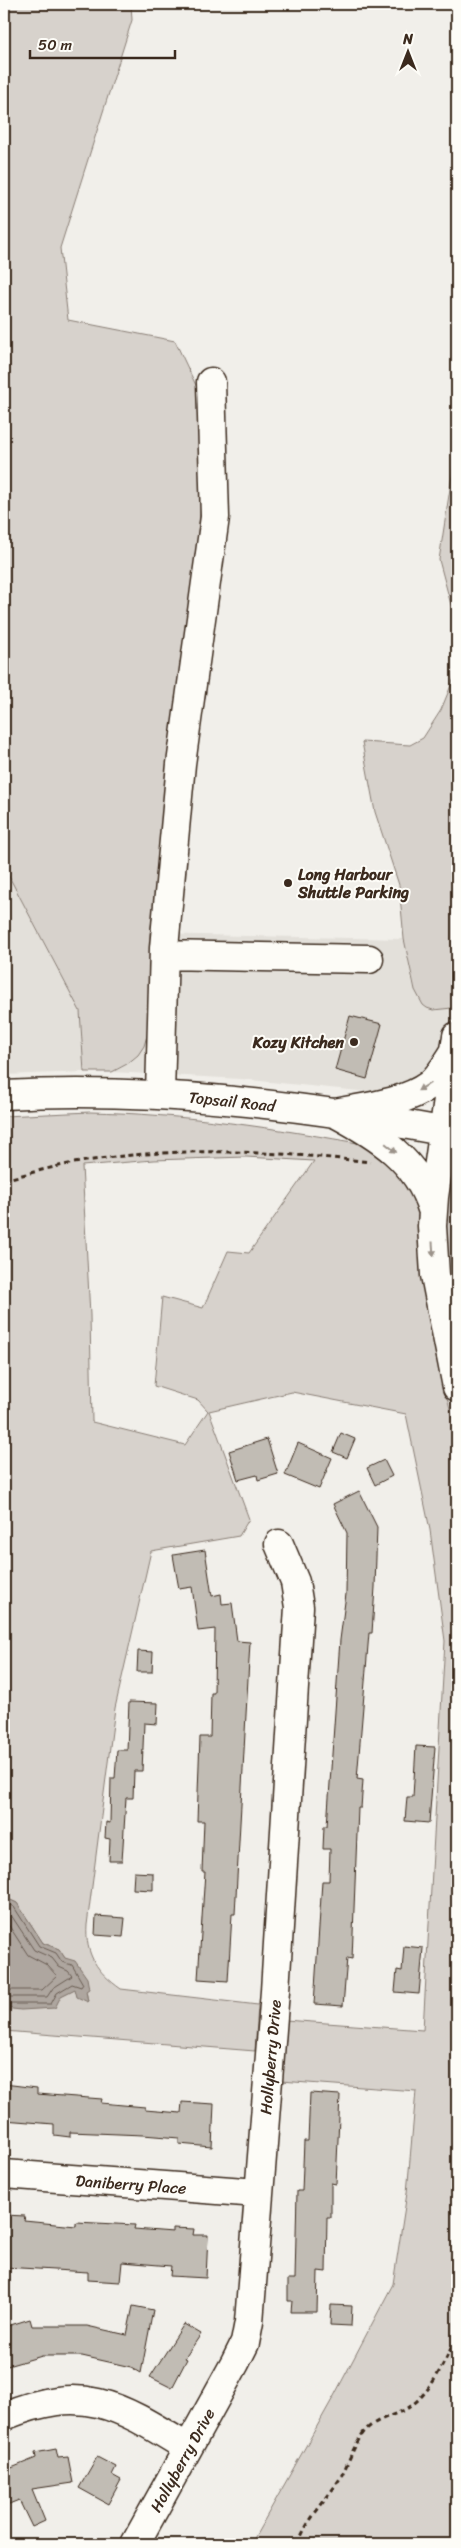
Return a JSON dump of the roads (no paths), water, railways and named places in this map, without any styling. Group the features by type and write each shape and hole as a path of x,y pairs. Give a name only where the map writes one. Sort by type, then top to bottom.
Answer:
{"main road":[{"path":"160,1094 164,955 181,764 215,517 211,382"},
{"path":"164,955 369,959"},
{"path":"336,1112 391,1100 420,1090 439,1074 456,1043"},
{"path":"456,1043 451,1132 432,1212 435,1275 457,1387"},
{"name":"Topsail Road","path":"4,1095 100,1092 160,1094 336,1112 451,1132"},
{"path":"336,1112 383,1142 407,1162 417,1176 432,1212"},
{"name":"Hollyberry Drive","path":"136,2544 245,2343 249,2322 275,1991 299,1607 295,1582 279,1544"},
{"name":"Daniberry Place","path":"4,2174 258,2193"},
{"path":"4,2416 49,2401 69,2398 91,2400 128,2412 188,2448"}],"water":[{"path":"4,1897 17,1903 43,1943 59,1949 65,1958 75,1961 87,1978 89,1989 86,1991 88,2002 77,1997 75,1989 61,1996 55,2008 21,2010 4,2008"}],"place":[{"name":"Long Harbour Shuttle Parking","path":"288,883"},
{"name":"Kozy Kitchen","path":"354,1042"}]}
